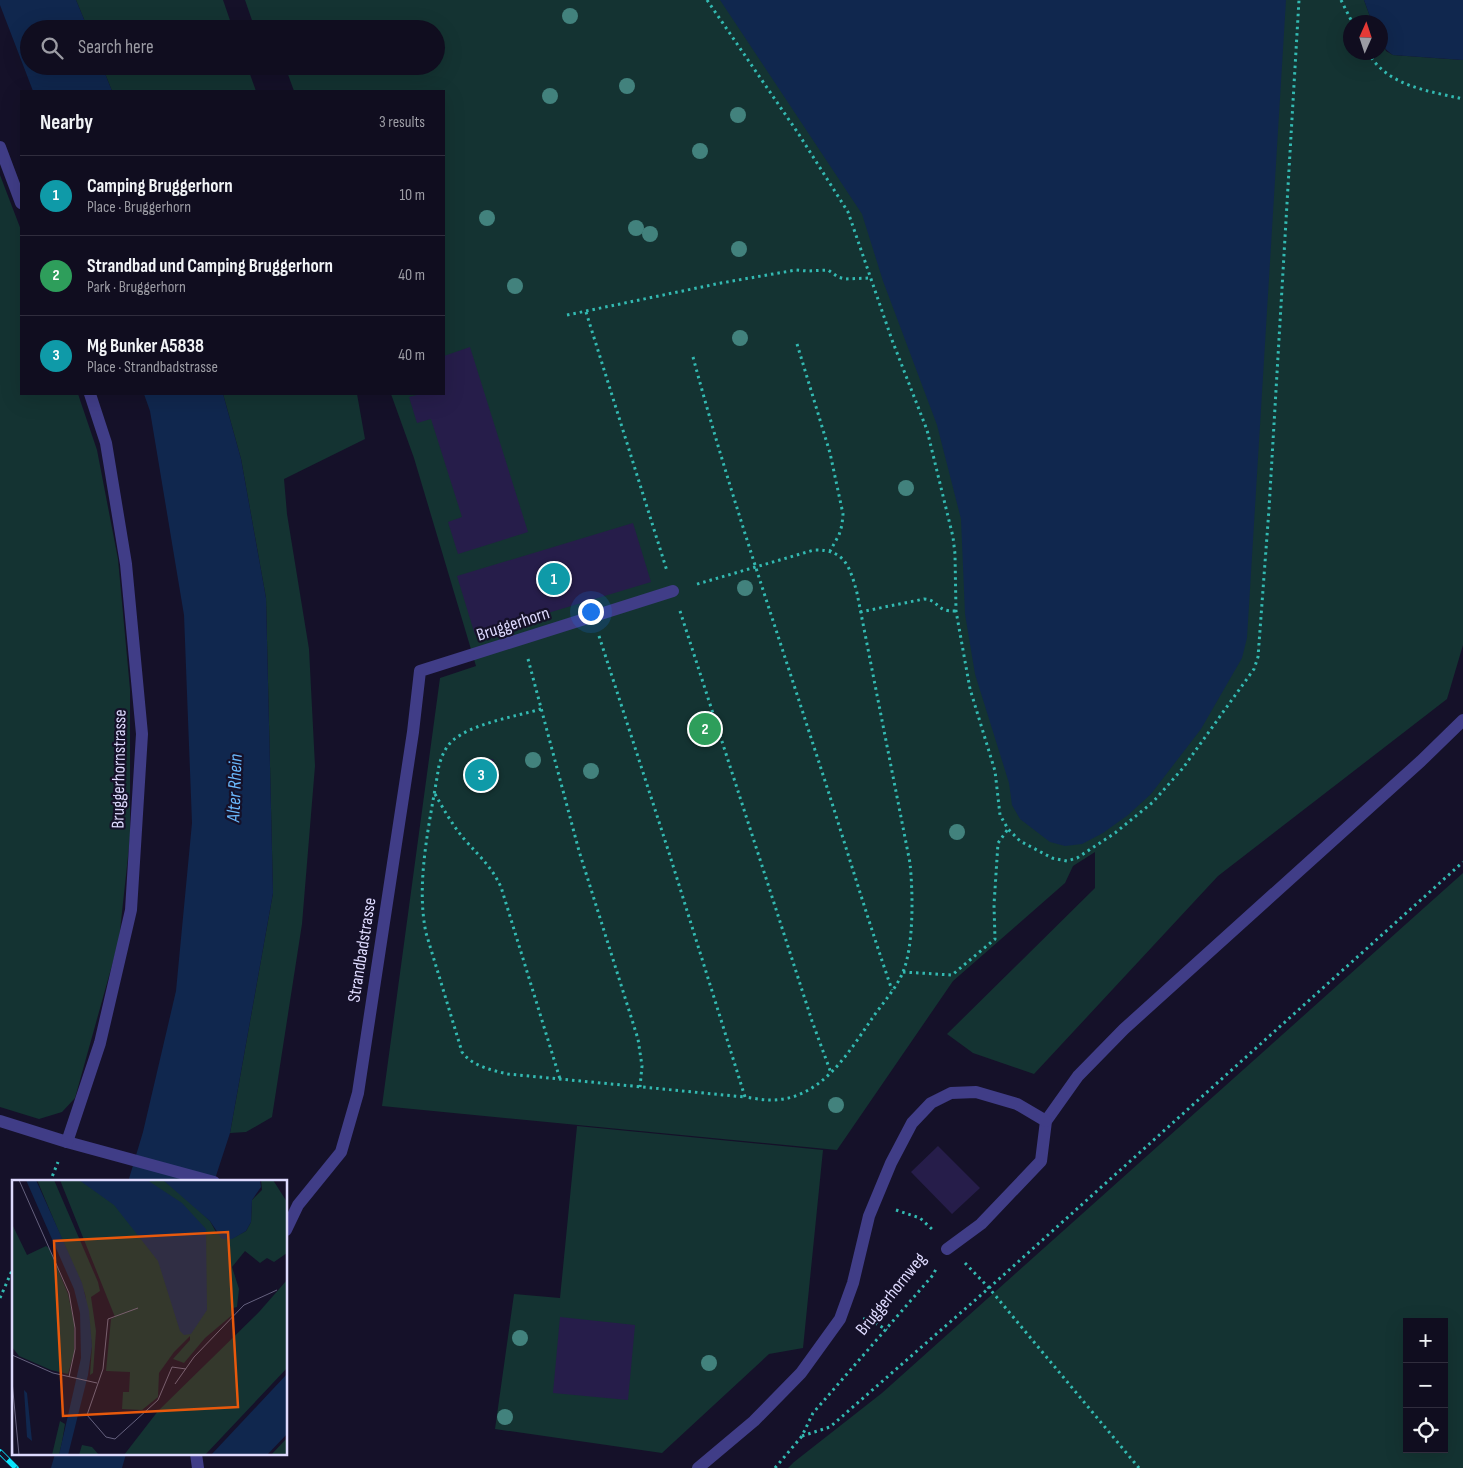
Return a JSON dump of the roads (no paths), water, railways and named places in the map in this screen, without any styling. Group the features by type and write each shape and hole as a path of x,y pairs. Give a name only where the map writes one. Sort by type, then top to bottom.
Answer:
{"street":[{"path":"0,148 20,201"},
{"name":"Bruggerhornstrasse","path":"67,1142 100,1043 131,910 142,734 126,564 106,444 90,395"},
{"name":"Bruggerhorn","path":"420,672 673,591"},
{"name":"Strandbadstrasse","path":"292,1203 341,1152 358,1093 413,732 420,672"},
{"path":"947,1249 982,1224 1041,1161 1046,1121 1078,1076 1124,1029 1421,761 1463,720"},
{"name":"Bruggerhornweg","path":"698,1468 754,1421 801,1373 840,1319 853,1283 869,1216 891,1163 912,1122 931,1103 951,1093 976,1092 1017,1104 1046,1121"},
{"path":"0,1121 67,1142 207,1180"},
{"path":"288,1221 292,1203"}],"water":[{"path":"0,0 76,0 84,20 20,20 20,57 0,5"},
{"path":"720,0 1286,0 1247,638 1242,658 1201,729 1151,794 1128,815 1103,833 1082,844 1065,846 1050,842 1020,819 1012,805 1009,783 975,674 965,614 961,519 937,425 883,281 862,214"},
{"path":"1364,0 1463,0 1463,60 1393,55 1388,51 1388,15 1369,15"},
{"path":"27,75 106,75 112,90 33,90"},
{"name":"Alter Rhein","path":"144,395 223,395 241,459 266,598 273,893 230,1133 215,1180 129,1180 143,1132 176,991 192,823 184,615 150,411"},
{"path":"54,1456 125,1456 122,1468 51,1468"}],"railway":[{"path":"0,1452 16,1468"}],"place":[{"name":"Camping Bruggerhorn","path":"554,579"},
{"name":"Strandbad und Camping Bruggerhorn","path":"705,729"},
{"name":"Mg Bunker A5838","path":"481,775"}]}
